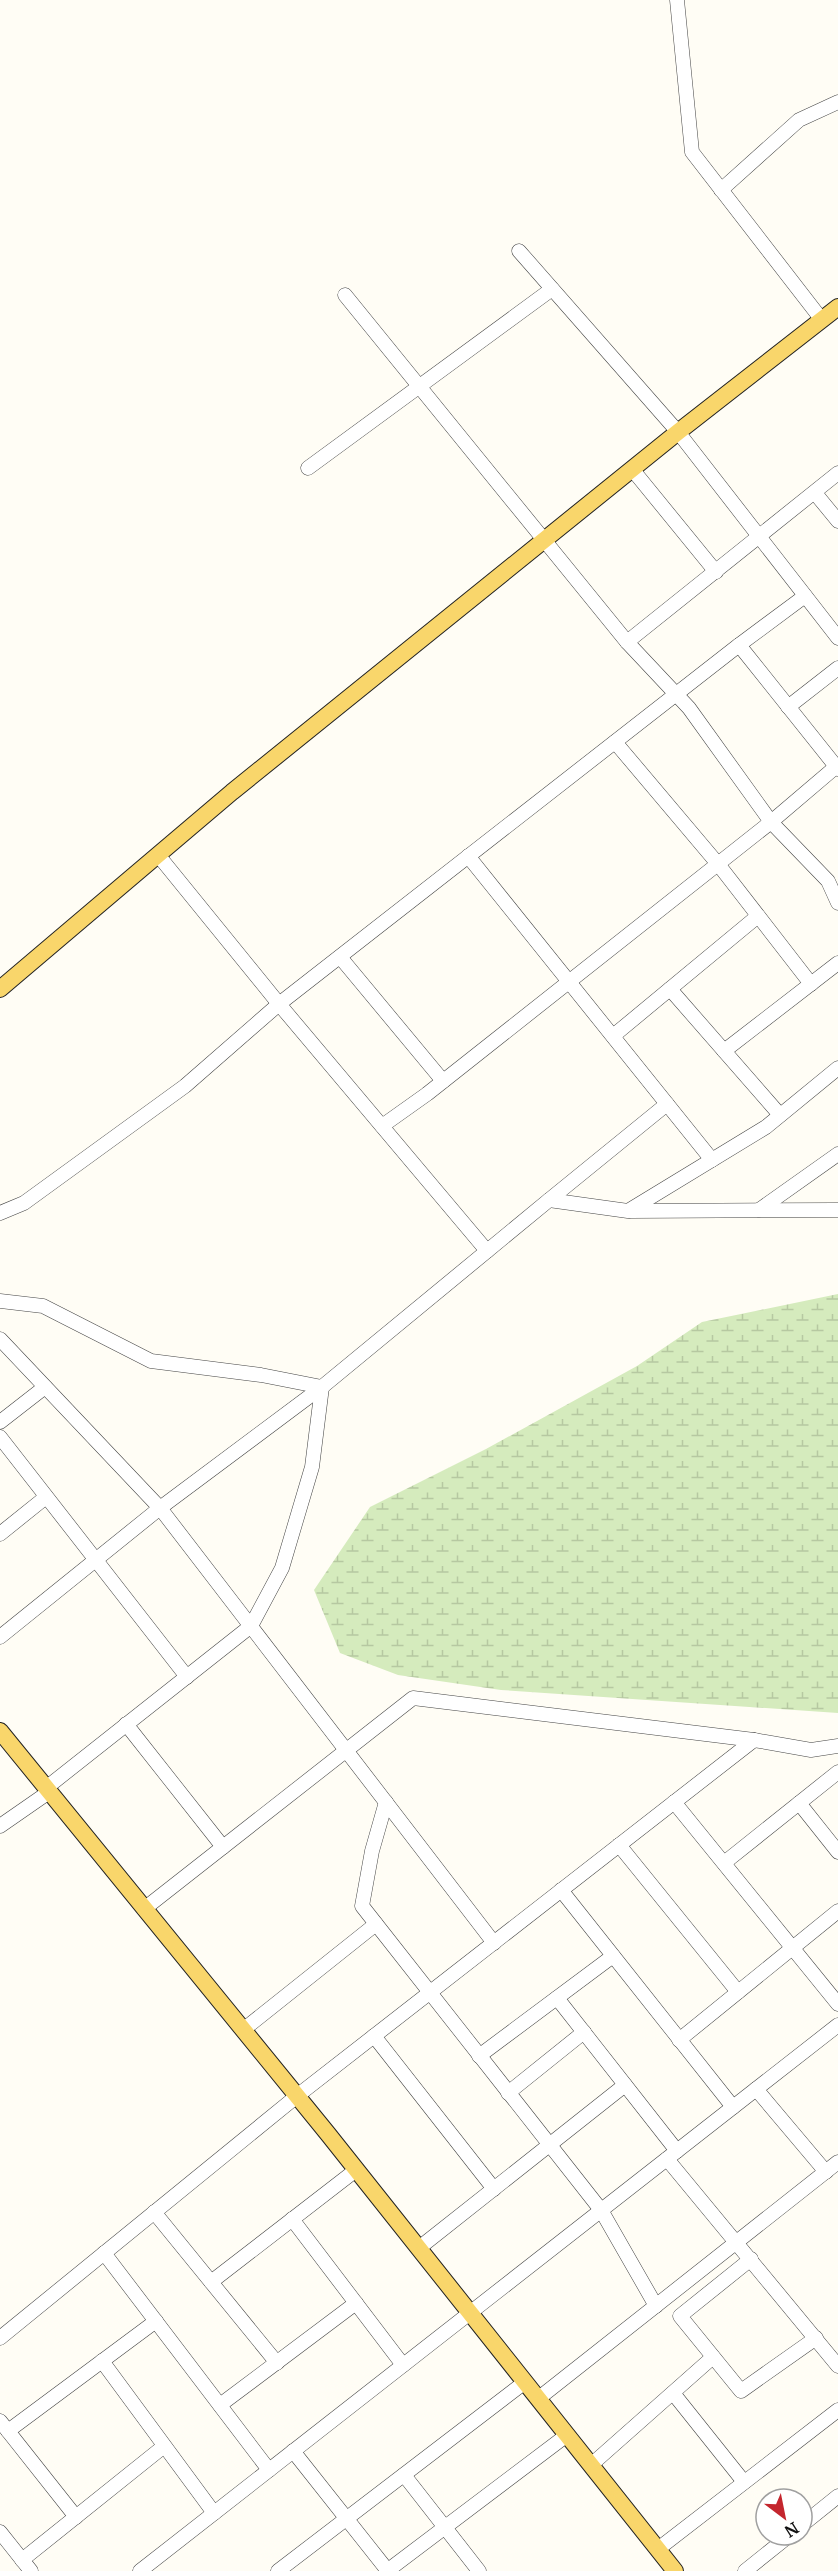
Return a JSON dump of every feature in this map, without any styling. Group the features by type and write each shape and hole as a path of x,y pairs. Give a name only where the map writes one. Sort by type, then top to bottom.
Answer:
{"main road":[{"path":"0,989 241,784 678,432 833,314"},
{"path":"0,1731 297,2096 675,2571"}],"street":[{"path":"676,0 692,152 721,190 833,314"},
{"path":"721,190 799,120 838,102"},
{"path":"519,251 678,432 838,638"},
{"path":"308,468 552,289"},
{"path":"345,295 627,642 689,708 771,822 828,881 838,903"},
{"path":"632,469 716,572"},
{"path":"627,642 838,473"},
{"path":"815,493 838,521"},
{"path":"0,1213 24,1203 185,1086 279,1004 805,596"},
{"path":"382,1126 569,982 837,767 739,645"},
{"path":"788,707 838,668"},
{"path":"615,742 718,864 811,984"},
{"path":"158,855 279,1004 487,1251"},
{"path":"468,856 712,1160"},
{"path":"613,1036 758,916"},
{"path":"340,957 443,1081"},
{"path":"724,1051 838,963"},
{"path":"670,989 780,1116"},
{"path":"628,1211 780,1116 838,1068"},
{"path":"0,1637 160,1508 322,1388 667,1104"},
{"path":"759,1210 838,1154"},
{"path":"549,1200 628,1211 838,1210"},
{"path":"0,1301 43,1306 151,1361 261,1375 322,1388"},
{"path":"0,1339 160,1508 494,1943"},
{"path":"0,1422 45,1387"},
{"path":"0,1826 251,1626 282,1568 312,1467 322,1388"},
{"path":"0,1437 187,1677"},
{"path":"0,1534 46,1497"},
{"path":"144,1909 413,1698 754,1740 811,1750 838,1746"},
{"path":"126,1724 223,1847"},
{"path":"0,2338 297,2096 754,1740"},
{"path":"724,1863 838,1772"},
{"path":"386,1802 372,1851 362,1906 601,2210 656,2306"},
{"path":"674,1802 838,2004"},
{"path":"798,1803 838,1852"},
{"path":"619,1845 738,1992"},
{"path":"561,1890 733,2107"},
{"path":"679,2040 838,1911"},
{"path":"243,2030 376,1924"},
{"path":"479,2056 613,1956"},
{"path":"557,1998 625,2085 672,2155 737,2243 838,2366"},
{"path":"140,2571 838,2025"},
{"path":"508,2093 584,2032"},
{"path":"374,2036 494,2189"},
{"path":"419,2248 625,2085"},
{"path":"756,2089 826,2172"},
{"path":"538,2398 838,2162"},
{"path":"211,2282 356,2170"},
{"path":"154,2212 277,2363"},
{"path":"292,2218 403,2365"},
{"path":"104,2253 269,2470"},
{"path":"751,2259 680,2316 713,2357 741,2391 816,2338"},
{"path":"220,2405 356,2303"},
{"path":"76,2517 4,2426 102,2361 156,2321"},
{"path":"591,2465 713,2357"},
{"path":"102,2361 214,2513"},
{"path":"278,2571 525,2382"},
{"path":"673,2393 744,2482"},
{"path":"658,2549 838,2410"},
{"path":"293,2451 388,2571 567,2435"},
{"path":"0,2532 27,2566 76,2517 164,2447"},
{"path":"404,2475 479,2571"},
{"path":"814,2515 838,2496"},
{"path":"745,2571 775,2547"}],"green space":[{"path":"838,1294 838,1713 501,1690 398,1675 340,1653 314,1590 370,1507 486,1449 637,1366 702,1322"}]}
